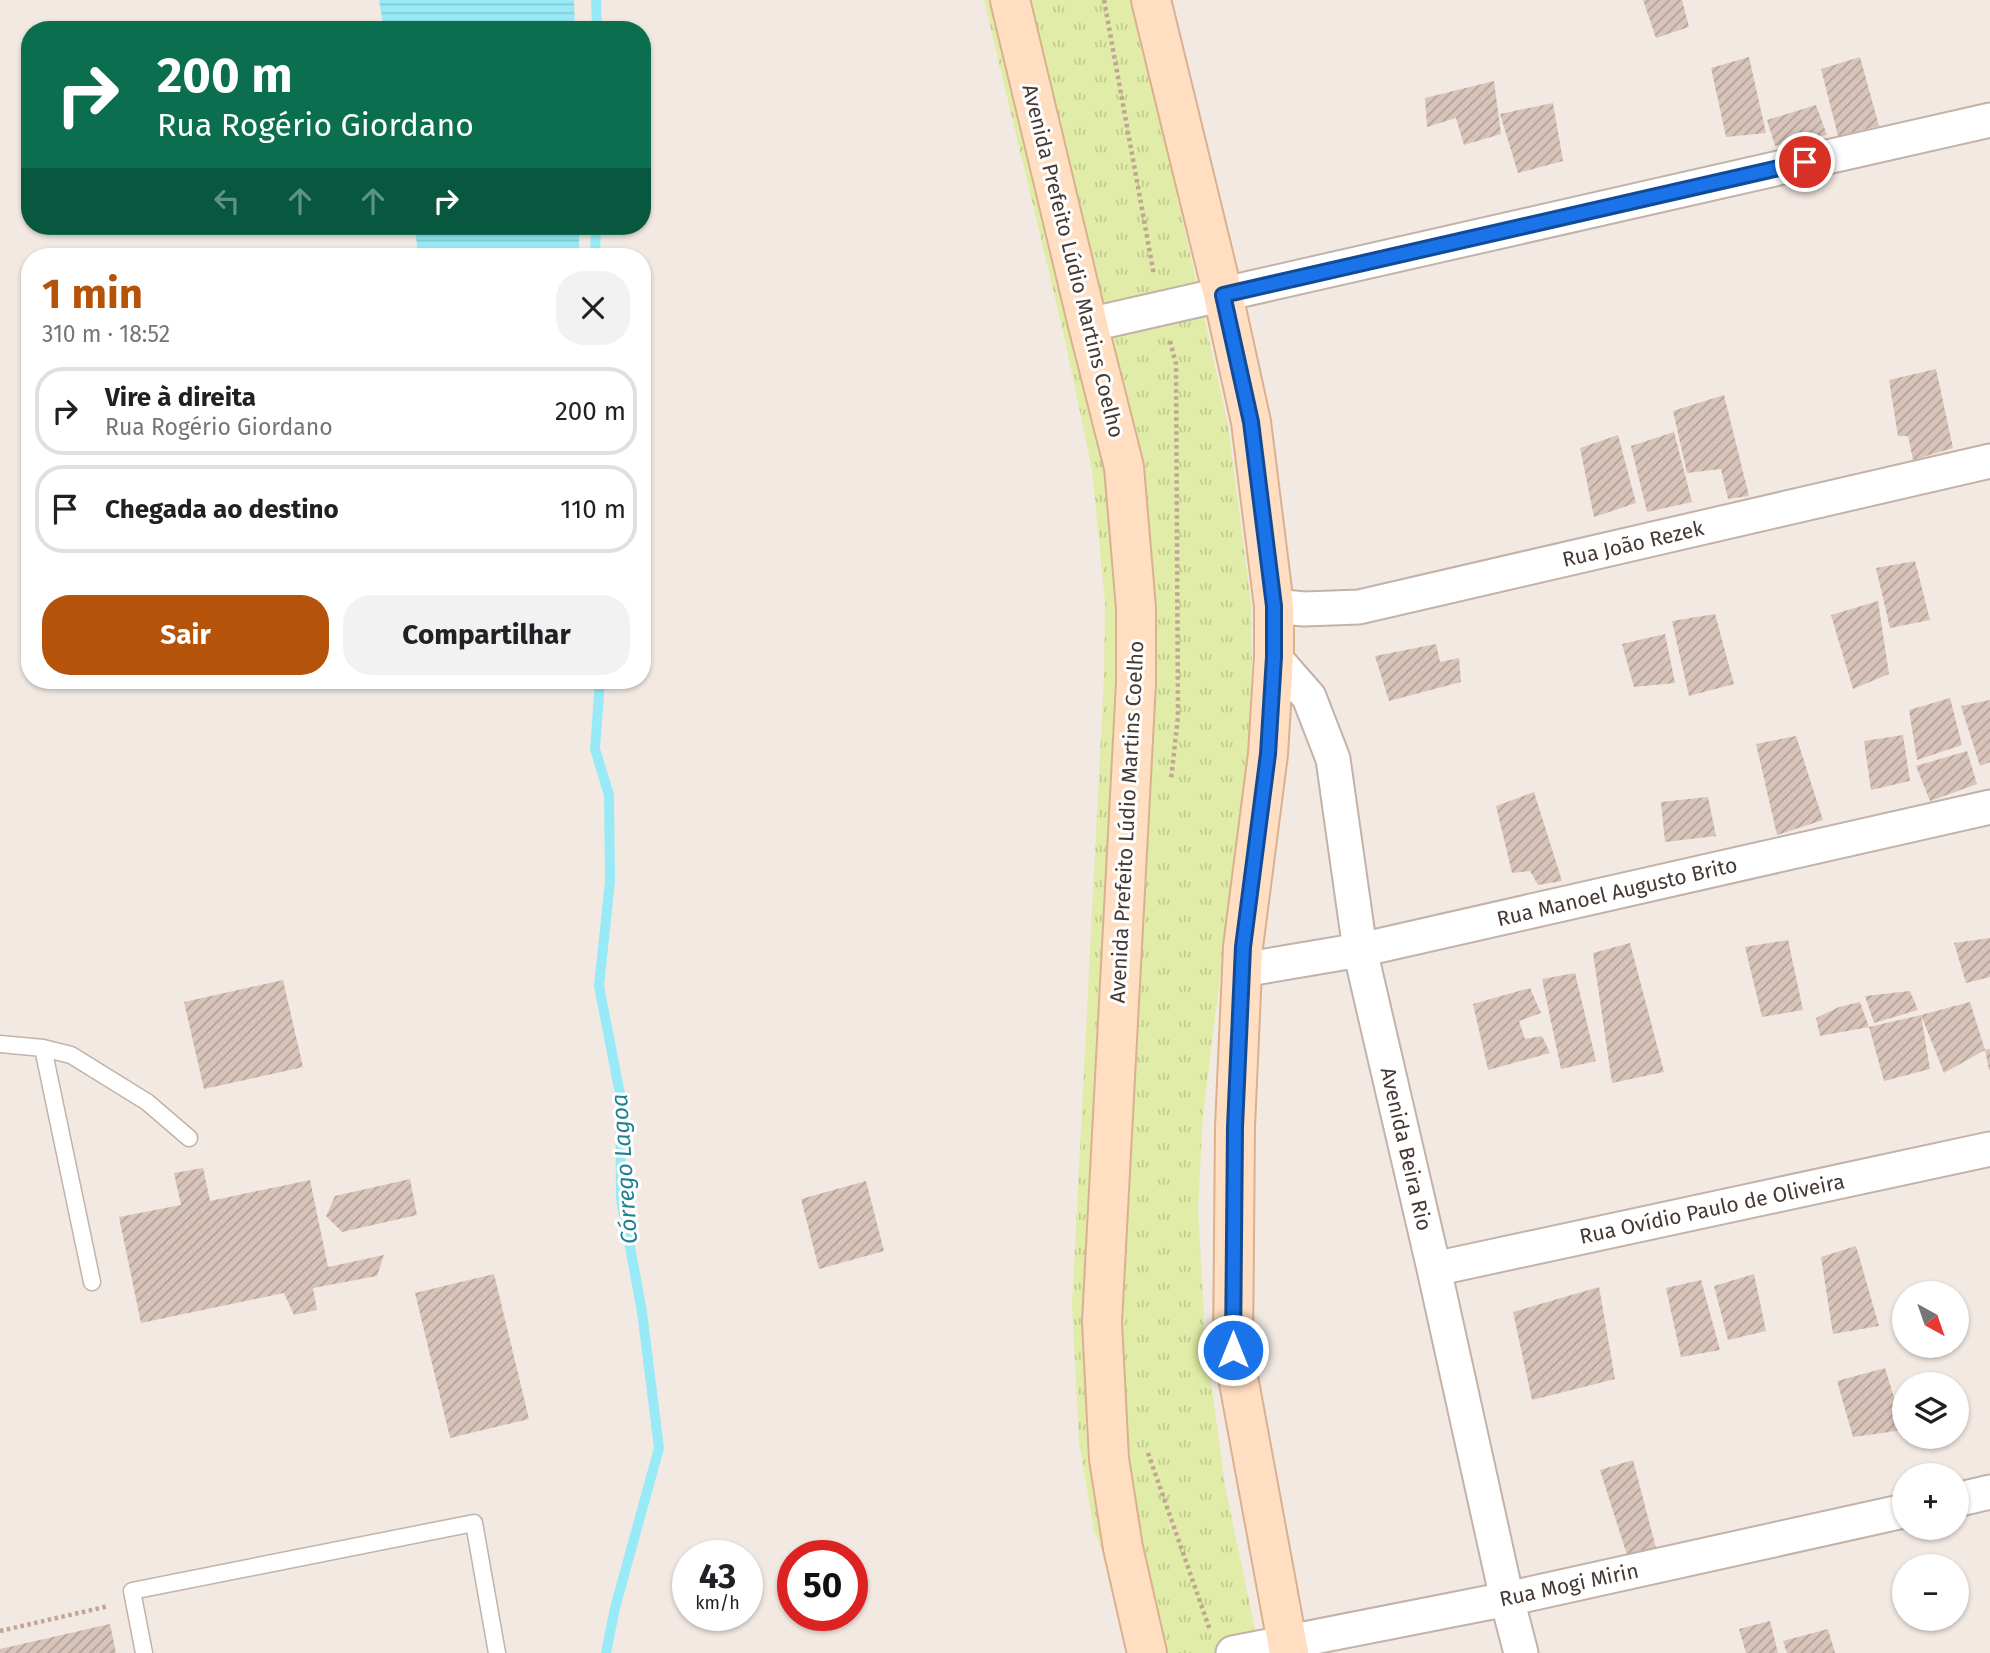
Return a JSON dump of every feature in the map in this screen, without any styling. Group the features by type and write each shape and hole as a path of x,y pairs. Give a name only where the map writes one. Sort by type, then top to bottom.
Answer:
{"main road":[{"name":"Avenida Prefeito Lúdio Martins Coelho","path":"1010,0 1124,467 1136,608 1136,683 1102,1322 1109,1459 1123,1548 1147,1653"},
{"path":"1151,0 1251,422 1274,606 1268,754 1243,947 1235,1127 1233,1350 1288,1647"}],"street":[{"path":"1088,325 1990,120"},
{"name":"Rua João Rezek","path":"1274,606 1304,609 1359,607 1990,461"},
{"name":"Avenida Beira Rio","path":"1274,657 1309,697 1333,759 1360,950 1521,1653"},
{"name":"Rua Manoel Augusto Brito","path":"1242,970 1360,950 1990,807"},
{"name":"Rua Ovídio Paulo de Oliveira","path":"1434,1269 1990,1149"},
{"path":"1969,1497 1990,1492"},
{"name":"Rua Mogi Mirin","path":"1233,1653 1288,1647 1892,1514"}],"lane":[{"path":"0,1044 43,1048 71,1055 147,1102 189,1138"},
{"path":"43,1048 92,1282"},
{"path":"144,1653 132,1591 474,1523 497,1653"}],"path":[{"path":"0,1631 134,1601"}],"green space":[{"path":"984,0 1134,0 1228,425 1251,603 1249,746 1203,1114 1198,1209 1205,1337 1225,1486 1260,1653 1147,1653 1094,1531 1079,1442 1072,1306 1104,676 1105,602 1092,470 1065,340"}],"water":[{"path":"379,0 574,0 575,21 382,21"},
{"path":"416,235 579,235 579,248 417,248"}],"building":[{"path":"1643,0 1682,0 1689,27 1656,38"},
{"path":"1749,57 1766,133 1726,137 1711,68"},
{"path":"1860,57 1879,126 1838,136 1821,69"},
{"path":"1494,81 1501,134 1464,145 1456,118 1427,127 1425,98"},
{"path":"1553,103 1563,161 1518,173 1500,114"},
{"path":"1816,105 1827,135 1775,146 1767,120"},
{"path":"1936,369 1953,448 1913,460 1908,436 1898,436 1889,380"},
{"path":"1724,395 1749,496 1728,499 1721,469 1687,473 1673,411"},
{"path":"1674,432 1692,502 1647,512 1631,446"},
{"path":"1618,435 1636,503 1594,517 1580,448"},
{"path":"1915,561 1930,620 1890,628 1876,568"},
{"path":"1878,601 1889,674 1853,689 1831,615"},
{"path":"1715,614 1734,684 1689,696 1672,621"},
{"path":"1665,634 1675,683 1634,687 1622,644"},
{"path":"1436,644 1440,662 1459,658 1461,682 1389,701 1375,656"},
{"path":"1950,698 1962,745 1917,760 1909,710"},
{"path":"1990,700 1990,762 1980,766 1961,706"},
{"path":"1903,735 1910,781 1871,790 1864,741"},
{"path":"1796,736 1823,820 1777,835 1756,744"},
{"path":"1967,751 1977,784 1930,801 1916,766"},
{"path":"1534,792 1562,881 1538,885 1530,871 1512,873 1496,806"},
{"path":"1708,797 1716,836 1665,842 1661,802"},
{"path":"1990,938 1990,977 1966,983 1954,943"},
{"path":"1788,940 1803,1010 1762,1017 1745,947"},
{"path":"1630,943 1664,1072 1612,1083 1593,953"},
{"path":"1575,973 1596,1061 1561,1069 1542,979"},
{"path":"283,980 303,1067 204,1089 184,1002"},
{"path":"1530,988 1541,1013 1519,1021 1525,1039 1542,1036 1550,1053 1488,1070 1473,1004"},
{"path":"1910,991 1918,1010 1874,1023 1865,996"},
{"path":"1860,1002 1869,1027 1820,1036 1816,1018 1839,1007"},
{"path":"1970,1002 1985,1050 1944,1073 1921,1015"},
{"path":"1921,1015 1930,1069 1884,1081 1869,1027"},
{"path":"1990,1049 1990,1070 1989,1070 1985,1050"},
{"path":"203,1168 210,1201 310,1180 328,1267 384,1255 377,1276 313,1288 317,1310 294,1315 284,1293 141,1323 119,1217 181,1205 174,1173"},
{"path":"410,1179 417,1215 342,1232 326,1216 335,1196"},
{"path":"866,1181 884,1251 819,1269 801,1199"},
{"path":"1856,1246 1879,1326 1833,1334 1821,1257"},
{"path":"494,1274 529,1419 450,1438 415,1293"},
{"path":"1754,1274 1766,1331 1728,1340 1714,1286"},
{"path":"1701,1280 1720,1350 1681,1357 1666,1288"},
{"path":"1599,1287 1615,1379 1532,1400 1513,1312"},
{"path":"1885,1368 1892,1391 1892,1432 1853,1437 1837,1381"},
{"path":"1633,1460 1656,1548 1627,1555 1600,1470"},
{"path":"1770,1621 1778,1653 1746,1653 1739,1629"},
{"path":"110,1624 116,1653 0,1653 0,1649"},
{"path":"1828,1629 1835,1653 1787,1653 1783,1641"}],"waterway":[{"name":"Córrego Lagoa","path":"596,0 597,21"},
{"name":"Córrego Lagoa","path":"595,248 596,235"},
{"name":"Córrego Lagoa","path":"599,689 595,749 609,795 610,881 599,986 620,1094 621,1198 642,1312 659,1448 615,1608 606,1653"}],"route":[{"path":"1233,1350 1235,1127 1243,947 1268,754 1274,606 1251,422 1223,295 1805,162"}]}
